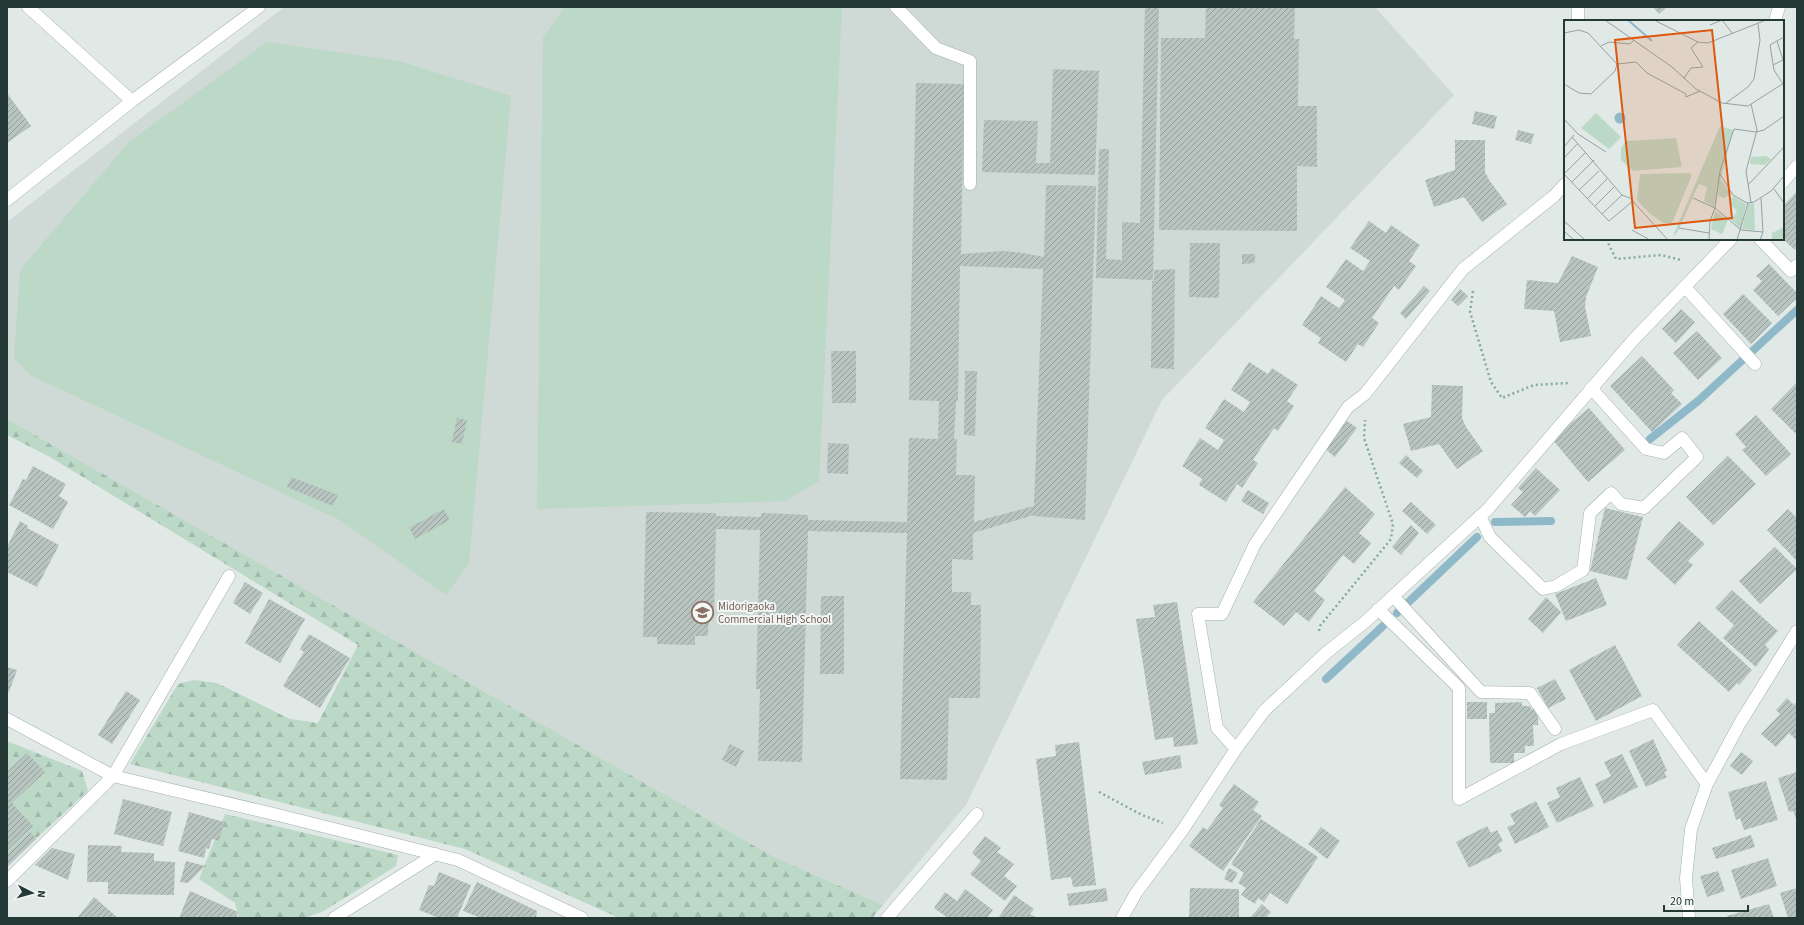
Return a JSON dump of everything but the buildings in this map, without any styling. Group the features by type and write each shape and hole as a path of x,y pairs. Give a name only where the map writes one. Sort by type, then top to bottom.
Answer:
{"street":[{"path":"28,7 132,101"},
{"path":"7,200 132,101 260,7"},
{"path":"896,7 936,48 970,61 970,184"},
{"path":"1578,7 1578,20"},
{"path":"1775,20 1779,7"},
{"path":"1784,179 1797,166"},
{"path":"1236,749 1216,728 1198,614 1222,614 1255,544 1348,407 1365,394 1463,269 1478,259 1554,196 1564,185"},
{"path":"1122,918 1136,893 1182,831 1236,749 1264,711 1326,653 1366,622 1378,609 1480,516 1635,338 1730,240"},
{"path":"1761,240 1791,271 1797,265"},
{"path":"1685,287 1755,364"},
{"path":"1480,516 1490,537 1543,590 1556,586 1583,570 1590,513 1611,494 1621,504 1644,508 1697,457 1682,438 1664,453 1646,448 1588,392"},
{"path":"7,881 113,776 229,576"},
{"path":"1393,596 1482,692 1530,693 1555,729"},
{"path":"1378,609 1459,688 1458,799 1561,744 1653,710 1707,784"},
{"path":"1689,918 1686,878 1691,829 1707,784 1740,723 1797,631"},
{"path":"7,719 113,776 458,860 582,918"},
{"path":"888,918 977,814"},
{"path":"334,918 436,854"}],"path":[{"path":"1606,240 1616,259 1661,255 1704,266"},
{"path":"1478,259 1470,312 1491,382 1502,398 1534,385 1567,383 1588,392"},
{"path":"1326,653 1318,639 1320,626 1391,539 1393,524 1364,438 1365,394"},
{"path":"1100,792 1142,815 1182,831"}],"shaded area":[{"name":"Midorigaoka Commercial High School","path":"284,7 1375,7 1454,95 1162,400 966,805 883,905 774,857 7,419 7,222"}],"green space":[{"path":"565,7 842,7 819,481 785,501 537,509 543,37"},
{"path":"267,42 399,61 511,96 469,563 446,595 340,520 30,375 14,358 20,270 129,142"},
{"path":"7,419 774,857 883,905 872,918 619,918 465,849 130,764 178,684 194,680 217,683 290,719 318,723 358,645 50,457 7,435"},
{"path":"7,741 82,771 88,791 7,865"},
{"path":"225,814 398,855 396,866 322,912 304,918 239,918 235,903 199,879"}],"waterway":[{"path":"1650,439 1698,401 1797,310"},
{"path":"1495,522 1551,521"},
{"path":"1397,613 1477,537"},
{"path":"1326,679 1383,626"}],"place":[{"name":"Midorigaoka Commercial High School","path":"702,612"}]}
